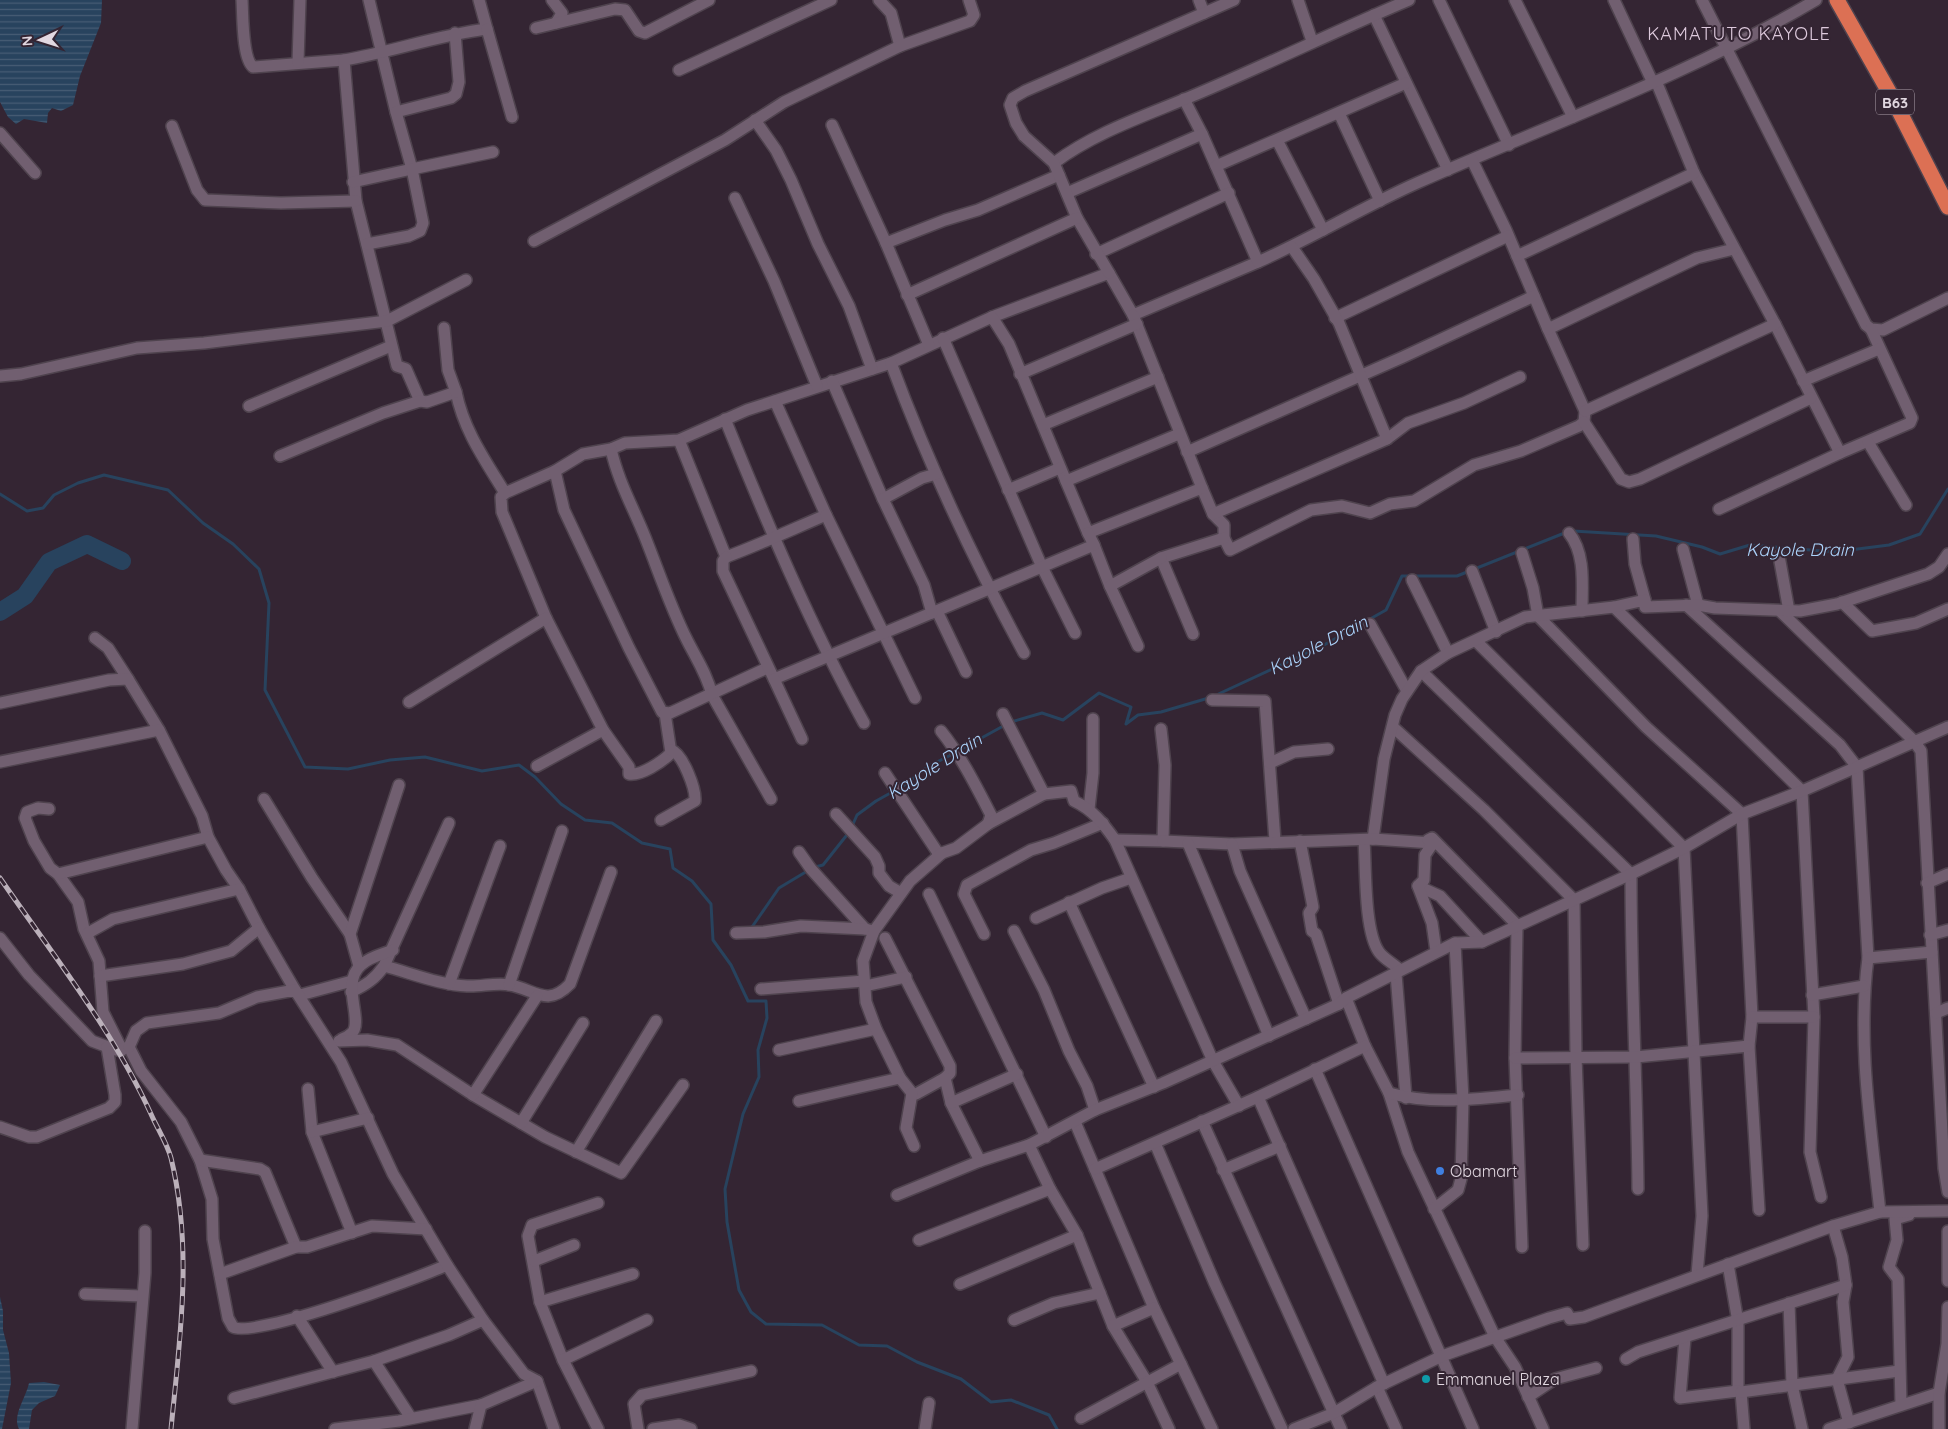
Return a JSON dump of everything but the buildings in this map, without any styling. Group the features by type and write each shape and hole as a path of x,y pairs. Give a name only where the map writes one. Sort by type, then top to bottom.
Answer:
{"highway":[{"name":"B63","path":"1837,0 1893,99 1948,207"}],"street":[{"path":"242,0 249,64 252,67 344,60 381,54 455,33 487,29"},
{"path":"298,62 300,0"},
{"path":"367,244 409,236 420,231 423,223 412,169 381,54 369,0"},
{"path":"479,0 512,117"},
{"path":"552,0 562,13 556,24"},
{"path":"536,28 620,10 630,14 639,31 645,33 709,0"},
{"path":"679,70 831,0"},
{"path":"880,0 891,13 900,46"},
{"path":"534,241 725,140 784,102 900,46 972,20 974,15 969,0"},
{"path":"1199,0 1204,13"},
{"path":"1234,0 1025,91 1014,98 1010,104 1016,123 1030,143 1054,163 1077,218 1135,319 1202,488 1214,514 1224,525 1224,538 1230,550 1311,510 1342,506 1370,513 1390,504 1414,501 1474,464 1521,451 1584,417 1775,324"},
{"path":"1298,0 1312,41"},
{"path":"1054,163 1072,149 1096,137 1409,0"},
{"path":"1440,0 1509,145"},
{"path":"1515,0 1573,117"},
{"path":"1614,0 1654,82 1694,173 1775,324 1840,453"},
{"path":"1702,0 1815,226 1863,318 1871,329 1912,418 1910,423 1719,509"},
{"path":"1020,374 1292,247 1380,201 1728,49 1816,0"},
{"path":"1374,15 1448,170"},
{"path":"396,112 451,98 456,94 459,82 455,33"},
{"path":"344,60 356,201 397,366 406,369 420,401"},
{"path":"1216,166 1406,83"},
{"path":"1184,99 1202,134 1258,262"},
{"path":"1339,113 1380,201"},
{"path":"755,120 776,150 791,180 818,244 849,306 872,368"},
{"path":"832,125 886,242 929,345"},
{"path":"172,126 197,190 205,200 281,203 356,201"},
{"path":"0,133 34,173"},
{"path":"1067,193 1202,134"},
{"path":"1277,140 1323,230"},
{"path":"353,182 493,152"},
{"path":"1472,160 1517,256 1584,417 1621,479 1629,482 1640,479 1811,398"},
{"path":"1517,256 1694,173"},
{"path":"886,242 978,210 1059,175"},
{"path":"1096,254 1229,194"},
{"path":"735,198 774,281 818,386"},
{"path":"908,295 1077,218"},
{"path":"1336,318 1508,236"},
{"path":"1292,247 1314,279 1336,318 1387,439"},
{"path":"1548,329 1697,258 1734,249"},
{"path":"555,471 562,505 569,521 629,648 660,710 664,713 671,750 666,758 635,775 629,774 629,767 622,754 603,730 546,618 502,512 501,497 555,471 583,454 625,443 679,440 725,419 832,381 891,363 992,317 1109,273"},
{"path":"0,376 22,374 137,348 204,343 387,321 466,280"},
{"path":"1187,452 1360,376 1534,296"},
{"path":"1871,329 1888,328 1948,298"},
{"path":"992,317 1009,344 1110,586 1138,646"},
{"path":"444,328 448,370 456,392 461,416 468,432 505,494"},
{"path":"943,338 1042,567 1075,633"},
{"path":"249,406 392,346"},
{"path":"1803,381 1879,349"},
{"path":"891,363 936,474 989,588 1024,653"},
{"path":"1043,425 1158,377"},
{"path":"1214,514 1387,439 1408,423 1464,403 1520,377"},
{"path":"832,381 883,499 924,585 934,612 966,672"},
{"path":"280,456 383,413 420,401 428,402 456,392"},
{"path":"775,401 882,634 915,698"},
{"path":"725,419 773,539 828,657 864,723"},
{"path":"1066,481 1179,434"},
{"path":"679,440 726,557"},
{"path":"1868,442 1906,505"},
{"path":"611,448 616,471 645,537 658,575 687,640 708,678 712,694 771,799"},
{"path":"1008,490 1060,468"},
{"path":"883,499 922,478 936,474"},
{"path":"1088,533 1202,488"},
{"path":"802,739 767,668 724,571 723,561 726,557 773,539 826,515"},
{"path":"1570,533 1576,541 1582,571 1582,611"},
{"path":"1110,586 1161,558 1224,538"},
{"path":"1633,539 1636,567 1645,600 1645,607 1698,604 1715,608 1785,612 1807,611 1842,602 1928,574 1939,567 1948,554"},
{"path":"774,679 1094,545"},
{"path":"1683,549 1698,604"},
{"path":"1522,553 1533,588 1538,616 1646,727 1742,814 1752,1017 1749,1046 1759,1210"},
{"path":"1779,556 1785,612 1914,741 1921,751 1925,792 1930,935 1944,1088 1944,1168 1948,1192"},
{"path":"1161,558 1193,634"},
{"path":"1472,571 1496,632"},
{"path":"1412,580 1448,653"},
{"path":"1406,1098 1398,972 1379,952 1374,939 1367,896 1369,839 1384,759 1395,715 1422,670 1448,653 1525,617 1614,607 1645,600"},
{"path":"1842,602 1872,631 1916,623 1946,613"},
{"path":"1686,604 1840,745 1857,767 1868,958 1864,986 1865,1079 1880,1212"},
{"path":"1614,607 1802,791 1814,1017 1810,1152 1822,1197"},
{"path":"408,702 546,618"},
{"path":"1370,624 1408,691"},
{"path":"95,638 108,648 159,730 202,816 208,836 259,928 337,1055 394,1174 447,1265 483,1320 524,1374 537,1381 554,1429"},
{"path":"1476,641 1684,848 1702,1216 1697,1275"},
{"path":"664,713 670,713 767,668"},
{"path":"1422,670 1631,874 1631,964 1636,1057 1638,1190"},
{"path":"0,703 108,680 128,679"},
{"path":"1212,700 1264,700 1275,841"},
{"path":"1004,714 1044,794"},
{"path":"1089,809 1093,773 1093,719"},
{"path":"1393,727 1484,810 1574,900 1576,1057 1583,1246"},
{"path":"897,1195 980,1161 1029,1145 1095,1110 1154,1087 1306,1019 1424,960 1436,951 1455,943 1482,942 1684,848 1742,814 1802,791 1948,727"},
{"path":"1161,729 1165,766 1163,842"},
{"path":"0,762 159,730"},
{"path":"537,766 603,730"},
{"path":"941,731 962,761 991,815 988,824"},
{"path":"1270,763 1294,752 1328,749"},
{"path":"661,820 695,800 684,764 676,752 671,750"},
{"path":"885,773 938,853 942,853"},
{"path":"350,934 399,785"},
{"path":"914,1146 906,1128 912,1093 900,1078 876,1029 866,1002 863,958 870,930 910,881 942,853 956,848 988,824 1044,794 1071,791 1074,801 1089,809 1103,823 1115,840 1214,1061 1239,1106"},
{"path":"264,799 312,878 350,934 360,966 352,986 355,1027 353,1032 340,1041 337,1055"},
{"path":"48,808 38,808 27,812 25,818 34,840 50,868 58,874 78,902 84,929 88,933 97,954 104,1012 125,1049 181,1122 200,1160 212,1199 214,1239 228,1318 236,1328 270,1324 335,1306 447,1265"},
{"path":"836,814 876,857 879,873 889,886 901,893"},
{"path":"125,1049 136,1031 147,1023 219,1013 257,997 352,986 376,978 393,950 449,823"},
{"path":"984,934 964,894 967,885 1031,850 1054,843 1103,823"},
{"path":"510,985 562,831"},
{"path":"58,874 208,836"},
{"path":"1433,844 1428,840 1432,838 1517,925 1515,1058 1518,1095 1522,1247"},
{"path":"1115,840 1232,844 1369,839 1433,844"},
{"path":"1300,841 1313,907 1309,913 1312,932 1316,934 1343,1001 1388,1093 1408,1152 1434,1209 1495,1336 1515,1368 1543,1429"},
{"path":"1188,843 1269,1036"},
{"path":"1232,844 1240,870 1306,1019"},
{"path":"1418,886 1424,880 1425,855 1433,844"},
{"path":"449,984 500,846"},
{"path":"799,852 811,869 870,930"},
{"path":"384,966 449,984 466,986 510,985 537,996 552,996 562,992 570,984 611,872"},
{"path":"1927,883 1948,874"},
{"path":"1036,918 1102,888 1131,878"},
{"path":"1418,886 1440,896 1482,942"},
{"path":"1418,886 1432,923 1436,951"},
{"path":"88,933 113,919 239,890"},
{"path":"929,894 1046,1137"},
{"path":"1069,902 1154,1087"},
{"path":"736,933 764,932 802,926 870,930"},
{"path":"100,976 183,964 231,951 259,928"},
{"path":"1930,935 1948,930"},
{"path":"1014,931 1044,990 1069,1051 1087,1086 1095,1110"},
{"path":"0,938 29,975 82,1032 96,1043 108,1048 125,1049"},
{"path":"885,938 950,1066 950,1073 945,1078 916,1094 912,1093"},
{"path":"1434,1209 1455,1193 1461,1184 1462,1100 1455,943"},
{"path":"360,966 393,950"},
{"path":"1868,958 1932,952"},
{"path":"761,988 864,984 906,977"},
{"path":"1812,995 1864,986"},
{"path":"474,1096 537,996"},
{"path":"1936,1013 1948,1008"},
{"path":"1752,1017 1814,1017"},
{"path":"576,1152 656,1021"},
{"path":"521,1123 583,1022"},
{"path":"779,1050 876,1029"},
{"path":"340,1041 367,1040 397,1045 474,1096 521,1123 620,1173 682,1085"},
{"path":"1095,1169 1258,1098 1365,1046"},
{"path":"1515,1058 1636,1057 1695,1053 1749,1046"},
{"path":"0,1127 29,1137 37,1137 109,1108 115,1102 116,1095 108,1048"},
{"path":"1315,1069 1473,1429"},
{"path":"951,1103 1016,1074"},
{"path":"799,1101 900,1078"},
{"path":"945,1078 951,1103 980,1161"},
{"path":"308,1089 312,1132 352,1233"},
{"path":"1388,1093 1406,1098 1462,1100 1518,1095"},
{"path":"1258,1098 1280,1146 1380,1386 1396,1429"},
{"path":"312,1132 368,1118"},
{"path":"1202,1121 1341,1429"},
{"path":"1075,1122 1154,1308 1212,1429"},
{"path":"1155,1143 1215,1284 1282,1429"},
{"path":"1029,1145 1050,1189 1077,1235 1113,1326 1147,1382 1169,1429"},
{"path":"1223,1170 1280,1146"},
{"path":"200,1160 260,1169 265,1172 296,1247"},
{"path":"919,1240 1050,1189"},
{"path":"598,1203 532,1225 528,1236 540,1302 563,1360 598,1429"},
{"path":"1901,1405 1898,1279 1889,1267 1897,1240 1895,1219 1928,1210"},
{"path":"1294,1429 1334,1413 1380,1386 1442,1356 1495,1336 1567,1313 1570,1319 1584,1317 1833,1226 1880,1212 1928,1210 1948,1212"},
{"path":"220,1274 296,1247 307,1247 372,1226 426,1229"},
{"path":"1833,1226 1842,1257 1846,1285 1844,1302 1848,1357 1836,1379 1849,1423"},
{"path":"132,1429 145,1231"},
{"path":"1948,1231 1948,1281"},
{"path":"960,1284 1077,1235"},
{"path":"534,1261 574,1245"},
{"path":"1728,1264 1738,1322 1740,1392 1744,1429"},
{"path":"540,1302 633,1274"},
{"path":"1626,1359 1638,1352 1738,1322 1846,1285"},
{"path":"1014,1320 1054,1303 1100,1293"},
{"path":"85,1294 142,1296"},
{"path":"1789,1303 1792,1385 1802,1429"},
{"path":"1948,1306 1946,1358 1939,1393 1938,1424 1948,1424"},
{"path":"1113,1326 1154,1308"},
{"path":"297,1316 333,1372"},
{"path":"234,1398 374,1362 449,1335 483,1320"},
{"path":"563,1360 647,1320"},
{"path":"1685,1338 1680,1398 1740,1392 1899,1370"},
{"path":"374,1362 411,1418"},
{"path":"1081,1418 1181,1364"},
{"path":"1528,1397 1555,1379 1596,1368"},
{"path":"638,1429 634,1404 642,1395 751,1371"},
{"path":"335,1429 481,1405 537,1381"},
{"path":"1829,1429 1939,1393"},
{"path":"924,1429 929,1403"},
{"path":"475,1429 481,1405"},
{"path":"653,1429 679,1425 690,1429"}],"water":[{"path":"0,0 102,0 101,23 80,76 73,105 61,111 52,108 48,113 47,123 24,119 16,124 8,117 0,102"},
{"path":"0,1297 3,1311 3,1330 9,1353 11,1383 2,1429 0,1429"},
{"path":"44,1382 60,1385 55,1396 39,1403 32,1410 29,1429 19,1429 17,1424 18,1412 29,1383"}],"waterway":[{"path":"0,494 27,511 43,508 54,495 78,483 104,475 168,490 203,523 233,544 259,569 269,603 265,690 305,767 348,769 390,760 425,757 482,771 519,765 535,777 561,804 585,820 612,823 642,843 670,849 673,868 692,881 711,904 713,940 731,965 748,1001 766,1001 767,1018 758,1050 759,1077 743,1114 725,1189 727,1222 739,1290 751,1312 766,1324 822,1325 859,1345 887,1346 917,1362 961,1379 991,1402 1011,1400 1049,1415 1057,1429"},
{"name":"Kayole Drain","path":"1573,531 1656,536 1702,547 1720,554 1750,545 1834,552 1889,545 1920,534 1948,489"},
{"name":"Kayole Drain","path":"1011,722 1042,713 1063,720 1099,693 1131,707 1126,724 1138,715 1161,712 1212,697 1324,645 1386,610 1402,576 1457,576 1567,532"},
{"path":"0,612 25,596 49,562 87,544 122,561"},
{"name":"Kayole Drain","path":"958,751 1005,725"},
{"name":"Kayole Drain","path":"815,867 823,865 850,831 857,815 876,801 903,786 929,766 953,754"},
{"name":"Kayole Drain","path":"752,927 779,888 809,870"}],"railway":[{"path":"0,878 100,1022 135,1083 171,1158 178,1192 183,1259 181,1327 171,1429"}],"place":[{"name":"Obamart","path":"1440,1171"},
{"name":"Emmanuel Plaza","path":"1426,1379"}],"district":[{"name":"KAMATUTO KAYOLE","path":"1739,33"}]}
